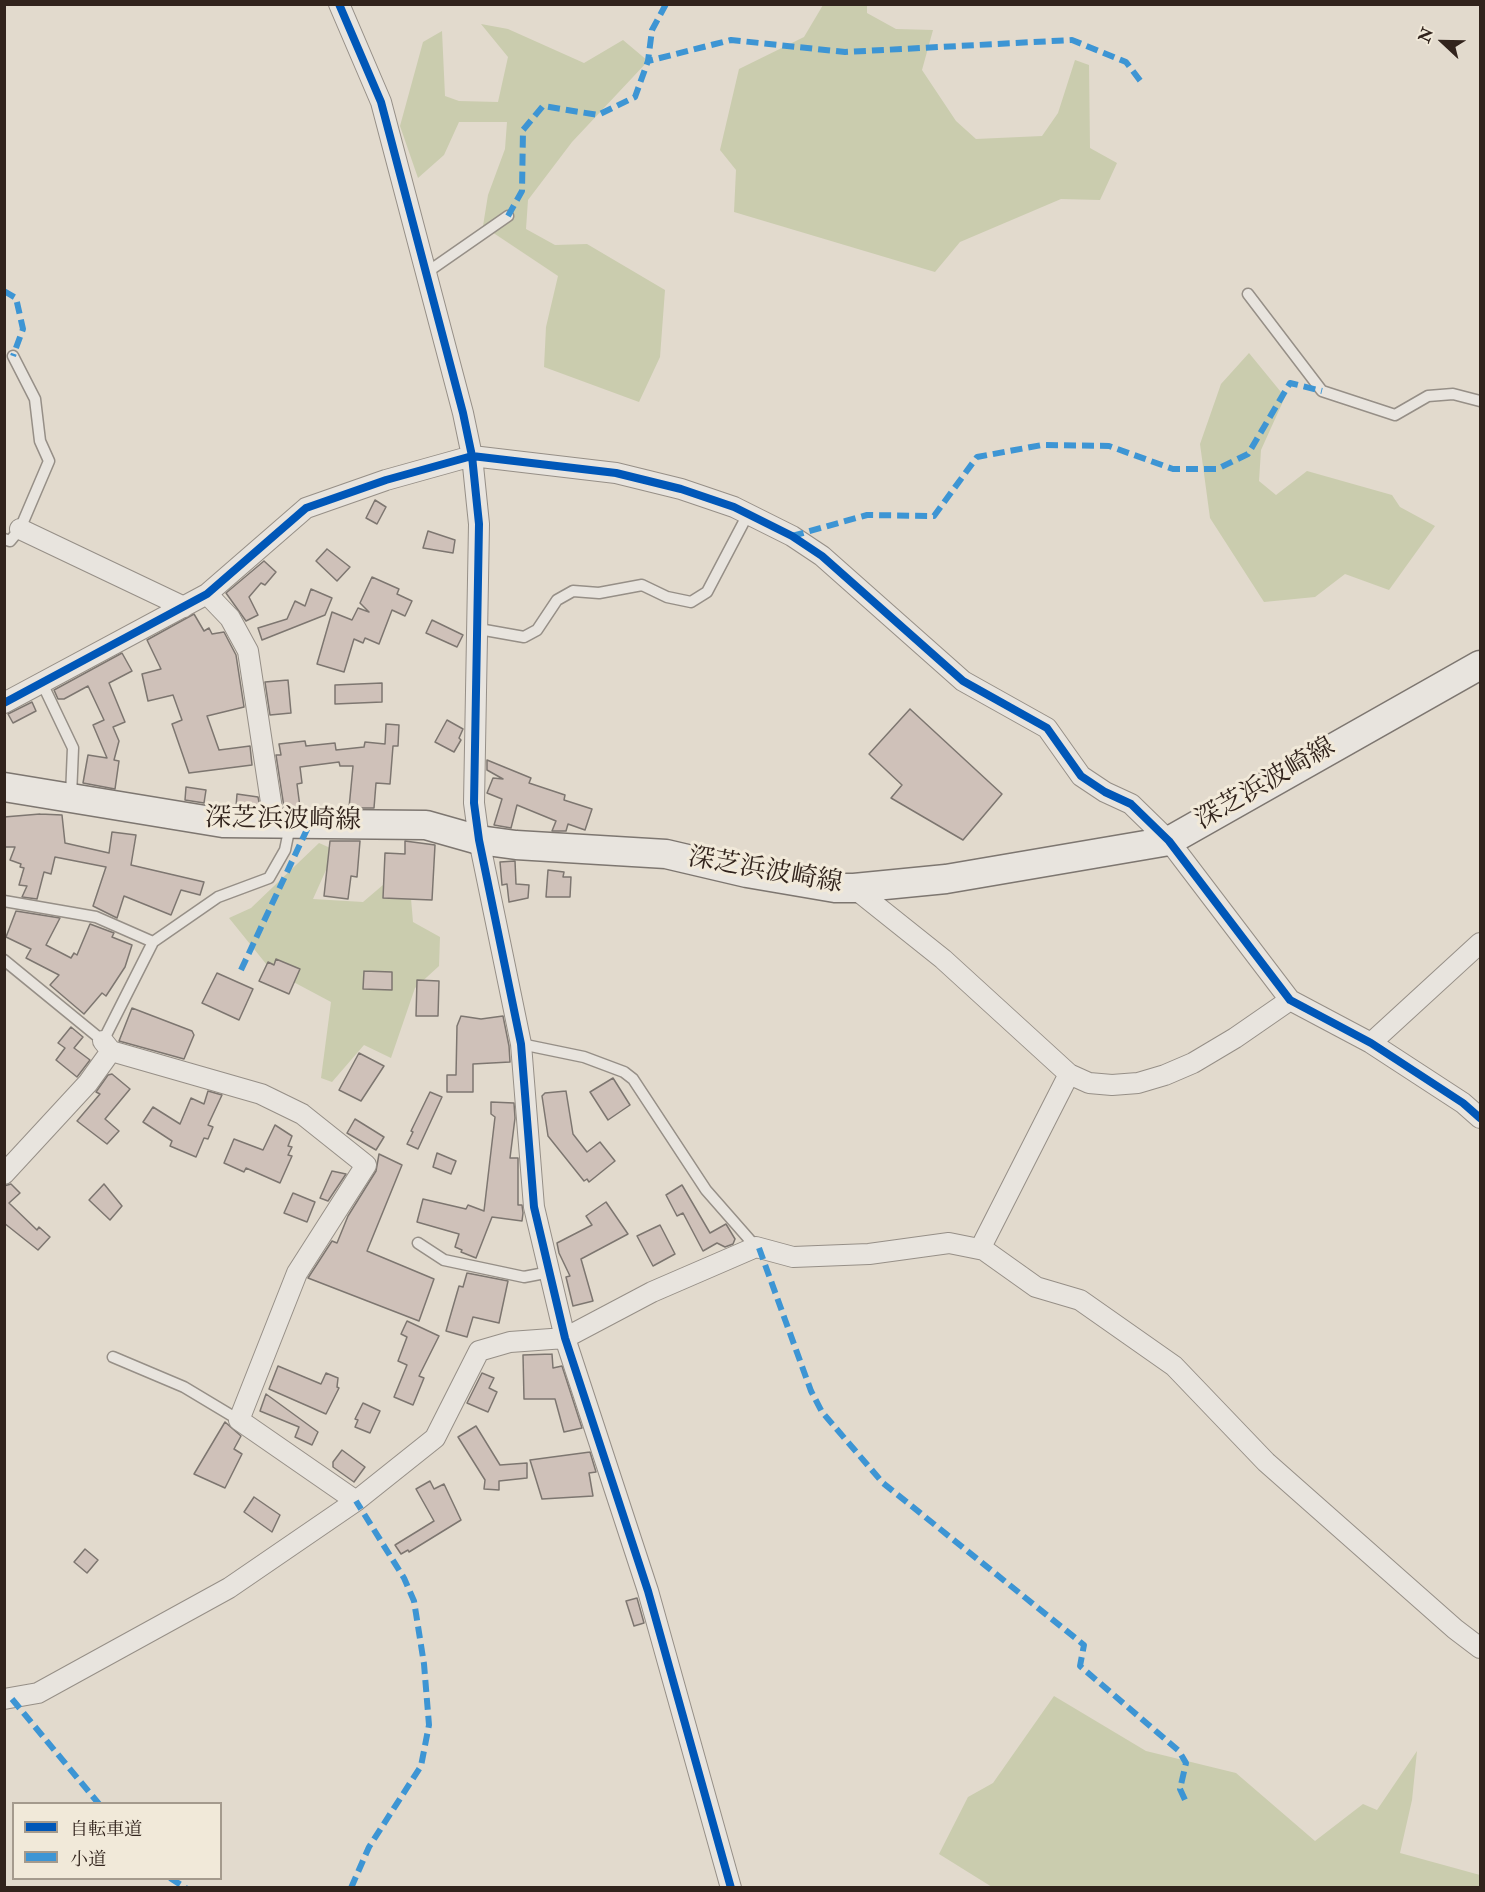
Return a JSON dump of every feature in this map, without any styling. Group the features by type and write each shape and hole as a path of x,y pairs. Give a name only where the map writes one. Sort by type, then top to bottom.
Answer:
{"main road":[{"name":"深芝浜波崎線","path":"4,787 223,823 426,825 479,840 516,845 666,854 747,873 835,888 854,888 946,879 1169,841 1480,665"}],"street":[{"path":"339,4 381,102 472,456 479,524 479,629 474,803 479,840 521,1044 534,1207 566,1338 648,1591 731,1887"},
{"path":"4,703 207,594 306,508 375,483 472,456 616,473 681,489 748,514 792,536 822,556 963,681 1047,728 1081,776 1105,792 1131,804 1169,841 1290,1000 1371,1043 1463,1103 1480,1118"},
{"path":"12,534 184,607"},
{"path":"207,594 230,618 248,651 282,823"},
{"path":"854,888 943,959 1069,1074 1089,1083 1112,1085 1138,1083 1165,1075 1201,1058 1290,1000"},
{"path":"1371,1043 1480,943"},
{"path":"4,1174 88,1083 107,1046 261,1094 302,1114 366,1165 297,1273 239,1420 356,1501"},
{"path":"980,1249 1069,1074"},
{"path":"4,1699 38,1693 229,1588 356,1501 435,1438 479,1351 510,1342 566,1338 652,1292 756,1247 793,1257 869,1254 950,1243 980,1249 1036,1287 1080,1300 1174,1366 1266,1462 1455,1629 1480,1648"}],"lane":[{"path":"426,273 508,216"},
{"path":"1248,294 1322,392 1395,415 1428,396 1453,394 1480,401"},
{"path":"12,534 49,461 40,441 35,399 13,356"},
{"path":"479,629 524,636 537,630 557,600 573,591 599,593 642,585 668,597 692,602 707,592 748,514"},
{"path":"42,683 73,748 71,799"},
{"path":"4,960 107,1046 153,942 218,897 269,878 285,850 282,823"},
{"path":"4,901 6,899 96,917 153,942"},
{"path":"521,1044 584,1058 624,1072 633,1079 706,1190 756,1247"},
{"path":"418,1243 444,1260 524,1277 550,1272"},
{"path":"113,1357 184,1387 239,1420"}],"green space":[{"path":"823,5 867,5 867,13 896,29 933,30 922,70 956,121 976,139 1042,136 1058,113 1075,60 1089,65 1090,148 1117,163 1100,200 1061,199 960,242 935,272 734,212 736,170 720,150 739,69 804,37"},
{"path":"481,24 508,29 584,63 623,40 648,61 572,142 528,200 526,229 555,245 587,244 665,290 660,357 639,402 544,367 546,327 558,276 483,226 488,195 505,149 507,122 459,122 444,155 418,178 400,126 423,42 442,31 445,96 459,101 498,102 508,57"},
{"path":"1249,353 1285,397 1261,450 1259,481 1276,495 1307,471 1392,495 1400,507 1435,526 1389,590 1345,574 1315,597 1264,602 1210,518 1200,444 1221,384"},
{"path":"319,843 335,850 313,899 363,902 390,879 410,887 413,922 440,937 439,966 415,988 391,1058 364,1045 332,1082 321,1078 331,1002 271,970 229,918 251,908"},
{"path":"1054,1696 1146,1751 1236,1773 1315,1841 1363,1804 1377,1810 1417,1751 1412,1800 1400,1853 1480,1875 1480,1887 992,1887 939,1854 968,1797 993,1783"}],"building":[{"path":"375,500 386,507 377,524 366,518"},
{"path":"428,531 455,540 453,553 423,548"},
{"path":"327,549 350,567 337,581 316,561"},
{"path":"264,561 276,572 265,585 261,583 249,597 258,615 246,621 226,593"},
{"path":"372,577 399,589 397,594 412,601 405,616 392,610 379,644 365,638 363,643 354,639 344,672 317,664 332,612 352,620 358,608 369,612 360,603"},
{"path":"311,589 332,598 325,615 262,640 258,628 287,619 295,601 305,606"},
{"path":"194,614 204,631 209,628 212,634 224,632 236,655 244,707 207,716 219,750 250,746 252,765 189,773 172,724 182,720 173,695 148,701 142,674 161,669 147,640"},
{"path":"432,620 463,635 457,647 426,633"},
{"path":"122,653 132,671 109,683 125,722 113,727 119,741 114,760 119,761 115,789 83,783 88,755 107,758 93,725 104,720 88,686 64,699 58,699 54,690"},
{"path":"288,680 291,713 270,715 265,682"},
{"path":"382,683 382,702 335,704 335,685"},
{"path":"32,702 36,711 13,723 8,714"},
{"path":"910,709 1002,794 963,840 891,798 902,785 869,754"},
{"path":"447,720 463,729 459,738 461,740 454,752 435,742"},
{"path":"386,724 399,725 398,746 393,746 390,784 376,783 374,808 349,808 353,766 340,766 339,762 300,767 302,783 297,784 300,807 284,807 276,755 281,755 279,744 305,741 306,746 335,743 336,750 364,747 365,742 385,744"},
{"path":"487,760 531,778 529,783 565,795 564,800 592,809 585,830 568,824 566,831 552,831 556,821 517,805 511,828 494,825 502,799 487,793 493,778 503,779 487,770"},
{"path":"186,787 206,790 204,803 185,800"},
{"path":"237,794 258,797 260,807 236,807"},
{"path":"62,815 65,843 109,853 112,832 136,835 131,865 204,882 200,895 181,890 171,915 124,896 117,918 93,906 106,867 55,857 51,874 44,872 37,899 22,897 27,886 19,885 24,868 20,867 21,864 10,860 15,847 4,847 4,817"},
{"path":"330,841 360,841 357,877 351,876 348,899 324,896"},
{"path":"405,841 435,845 432,900 383,898 385,853 405,854"},
{"path":"515,861 516,884 529,885 528,898 509,902 507,884 502,885 500,862"},
{"path":"548,870 564,872 563,877 571,877 570,897 546,897"},
{"path":"16,911 60,918 46,945 71,958 74,953 77,955 90,924 114,933 112,937 132,945 125,967 106,996 102,993 84,1014 50,985 59,975 26,958 31,949 6,937"},
{"path":"276,959 300,969 289,994 259,981 268,962 274,965"},
{"path":"364,971 392,972 392,990 363,989"},
{"path":"217,973 253,989 239,1020 202,1003"},
{"path":"417,980 439,981 438,1016 416,1016"},
{"path":"132,1008 192,1031 194,1035 184,1059 119,1041"},
{"path":"461,1016 481,1019 503,1016 510,1062 473,1064 473,1092 447,1092 447,1075 456,1075 457,1026"},
{"path":"71,1027 83,1037 74,1048 90,1060 77,1077 56,1060 65,1048 58,1043"},
{"path":"359,1053 384,1066 361,1101 339,1090"},
{"path":"112,1074 130,1089 105,1119 119,1131 107,1144 77,1121 100,1094 96,1092 108,1075"},
{"path":"613,1078 630,1105 608,1120 590,1092"},
{"path":"208,1091 222,1095 208,1125 213,1127 208,1139 204,1138 196,1157 170,1146 172,1141 143,1122 153,1107 180,1124 191,1098 204,1104"},
{"path":"566,1091 573,1134 587,1152 600,1142 615,1161 589,1182 587,1179 584,1181 548,1136 542,1096 545,1093"},
{"path":"430,1092 442,1097 418,1149 407,1144"},
{"path":"491,1102 514,1103 515,1118 510,1158 518,1158 518,1205 522,1205 523,1213 522,1221 492,1217 476,1258 455,1247 459,1234 417,1222 423,1199 466,1209 468,1205 484,1211 495,1117 491,1114"},
{"path":"355,1119 384,1137 376,1150 347,1133"},
{"path":"275,1125 292,1136 288,1146 292,1147 288,1155 292,1156 280,1183 246,1168 244,1172 224,1163 234,1139 263,1150"},
{"path":"437,1153 456,1161 451,1174 433,1167"},
{"path":"379,1154 402,1165 367,1251 434,1279 419,1321 308,1278 332,1241 337,1243 348,1216 376,1171"},
{"path":"332,1171 346,1174 328,1201 320,1198"},
{"path":"11,1184 20,1193 9,1203 37,1230 39,1227 50,1237 38,1250 4,1223 4,1186"},
{"path":"104,1184 122,1206 110,1220 89,1200"},
{"path":"682,1185 710,1233 726,1224 735,1239 733,1244 725,1247 717,1243 703,1251 683,1213 677,1216 666,1195"},
{"path":"293,1193 315,1202 307,1222 284,1213"},
{"path":"606,1202 628,1234 581,1259 593,1301 573,1306 566,1277 570,1276 559,1253 557,1243 592,1225 586,1216"},
{"path":"660,1225 675,1254 653,1266 637,1236"},
{"path":"467,1273 508,1281 499,1323 473,1317 467,1337 446,1331 459,1286 463,1287"},
{"path":"407,1321 439,1336 419,1376 424,1378 413,1405 394,1397 407,1365 398,1361 407,1337 401,1334"},
{"path":"552,1354 553,1368 562,1366 582,1428 564,1432 555,1399 524,1399 523,1355"},
{"path":"278,1366 321,1384 326,1373 338,1378 337,1387 339,1388 326,1414 269,1389"},
{"path":"482,1373 494,1378 489,1388 497,1392 488,1412 467,1403"},
{"path":"266,1394 318,1432 312,1445 295,1437 299,1427 260,1411"},
{"path":"363,1403 380,1411 370,1433 355,1427 358,1420 355,1419"},
{"path":"225,1422 241,1436 234,1449 242,1454 225,1488 194,1474"},
{"path":"476,1426 500,1465 527,1463 527,1478 499,1481 499,1490 484,1489 485,1480 458,1437"},
{"path":"342,1450 365,1467 354,1482 333,1467 333,1462"},
{"path":"590,1452 596,1472 589,1473 593,1496 542,1499 530,1460"},
{"path":"430,1481 434,1489 444,1484 461,1520 409,1552 408,1550 401,1554 395,1545 434,1521 416,1489"},
{"path":"254,1497 280,1515 272,1532 244,1512"},
{"path":"85,1549 98,1560 87,1573 74,1562"},
{"path":"637,1598 644,1623 634,1626 626,1601"}],"marked path":[{"path":"666,4 652,30 648,61 731,40 845,52 1072,40 1126,62 1142,83"},
{"path":"508,216 522,191 523,130 543,106 598,115 635,97 648,61"},
{"path":"4,291 16,298 23,329 13,356"},
{"path":"792,536 867,515 934,516 977,457 1042,445 1109,446 1173,469 1217,469 1248,454 1290,383 1322,391"},
{"path":"241,970 310,823"},
{"path":"759,1248 811,1391 822,1412 883,1483 1084,1645 1080,1666 1179,1751 1186,1763 1180,1789 1185,1800"},
{"path":"351,1888 369,1847 421,1766 429,1725 424,1664 414,1601 404,1578 356,1501"},
{"path":"12,1699 97,1802"},
{"path":"173,1880 186,1888"}],"cycle path":[{"path":"339,4 381,102 463,413 472,456 479,524 474,803 479,840 521,1044 534,1207 565,1338 648,1591 731,1888"},
{"path":"4,703 207,594 306,508 386,480 472,456 616,473 681,489 734,507 792,536 822,556 963,681 1047,728 1081,776 1105,792 1131,804 1169,841 1290,1000 1371,1043 1463,1103 1480,1118"}]}
